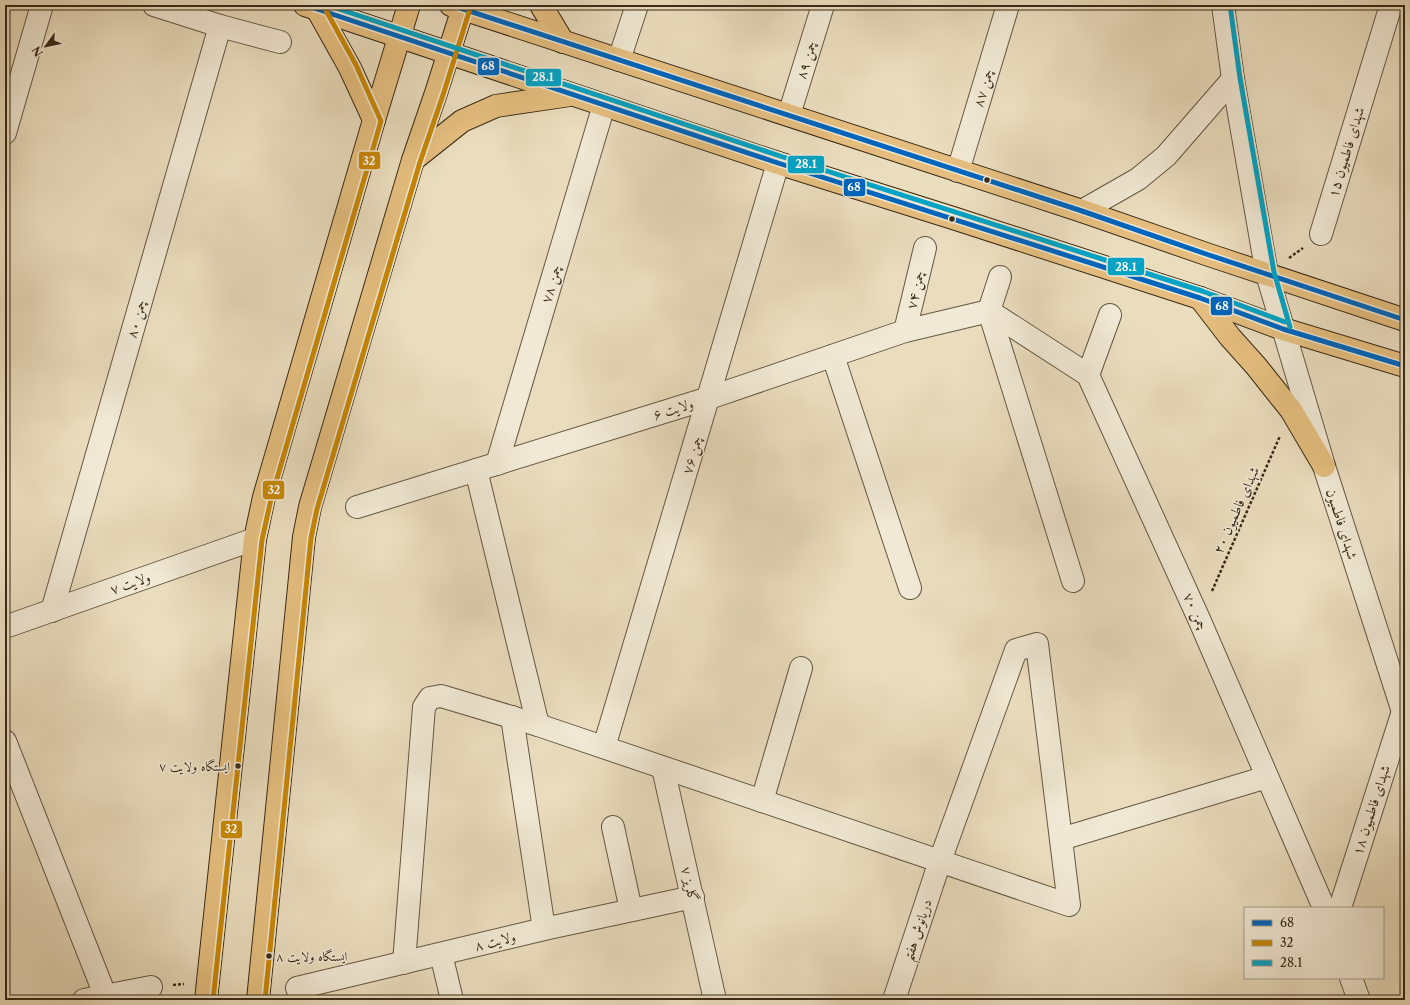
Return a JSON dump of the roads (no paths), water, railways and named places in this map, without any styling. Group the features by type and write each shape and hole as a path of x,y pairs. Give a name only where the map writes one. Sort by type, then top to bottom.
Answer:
{"main road":[{"path":"207,991 255,539 266,490 409,5"},
{"path":"541,5 563,42"},
{"path":"258,1000 304,537 310,507 413,160 449,53 459,6 563,42 1082,211 1405,320"},
{"path":"311,7 778,163 1200,298 1283,329 1405,366"},
{"path":"311,7 350,68 374,120"},
{"path":"413,160 462,121 496,106 573,94"},
{"path":"1200,298 1230,337 1256,366 1291,410 1324,466"}],"street":[{"path":"5,133 42,5"},
{"path":"154,5 220,26 280,42"},
{"path":"620,60 637,5"},
{"name":"چمن ۸۹","path":"789,115 823,5"},
{"name":"چمن ۸۷","path":"958,171 1008,5"},
{"path":"1223,5 1233,79 1267,274"},
{"name":"شهدای فاطمیون ۱۵","path":"1321,234 1391,5"},
{"name":"چمن ۸۰","path":"52,611 220,26"},
{"path":"1082,211 1138,179 1166,156 1233,79"},
{"name":"چمن ۷۸","path":"497,464 604,105"},
{"name":"چمن ۷۶","path":"604,747 778,163"},
{"name":"چمن ۷۴","path":"905,331 925,248"},
{"name":"شهدای فاطمیون","path":"1267,274 1324,466 1404,711"},
{"path":"1000,277 989,311 1073,581"},
{"path":"989,311 1088,375 1110,315"},
{"name":"ولایت ۶","path":"357,507 709,398 905,331 989,311"},
{"path":"832,356 910,588"},
{"name":"چمن ۷۰","path":"1088,375 1199,619 1324,907"},
{"path":"476,470 538,725"},
{"name":"ولایت ۷","path":"5,627 255,539"},
{"name":"دریانوش هفتم","path":"894,1000 940,861 1016,650 1037,644 1061,839"},
{"path":"762,801 801,668"},
{"path":"404,963 424,707 430,698 441,696 538,725 1069,905 1061,839 1267,777"},
{"name":"شهدای فاطمیون ۱۸","path":"1340,907 1404,711"},
{"path":"512,717 544,929"},
{"path":"5,741 105,995"},
{"name":"گلریز ۷","path":"664,768 715,1000"},
{"path":"613,827 631,910"},
{"name":"ولایت ۸","path":"297,988 544,929 693,897"},
{"path":"441,954 452,1000"},
{"path":"1351,979 1359,1000"},
{"path":"84,1000 151,987"}],"place":[{"name":"ایستگاه ولایت ۷","path":"238,766"},
{"name":"ایستگاه ولایت ۸","path":"269,956"}]}
